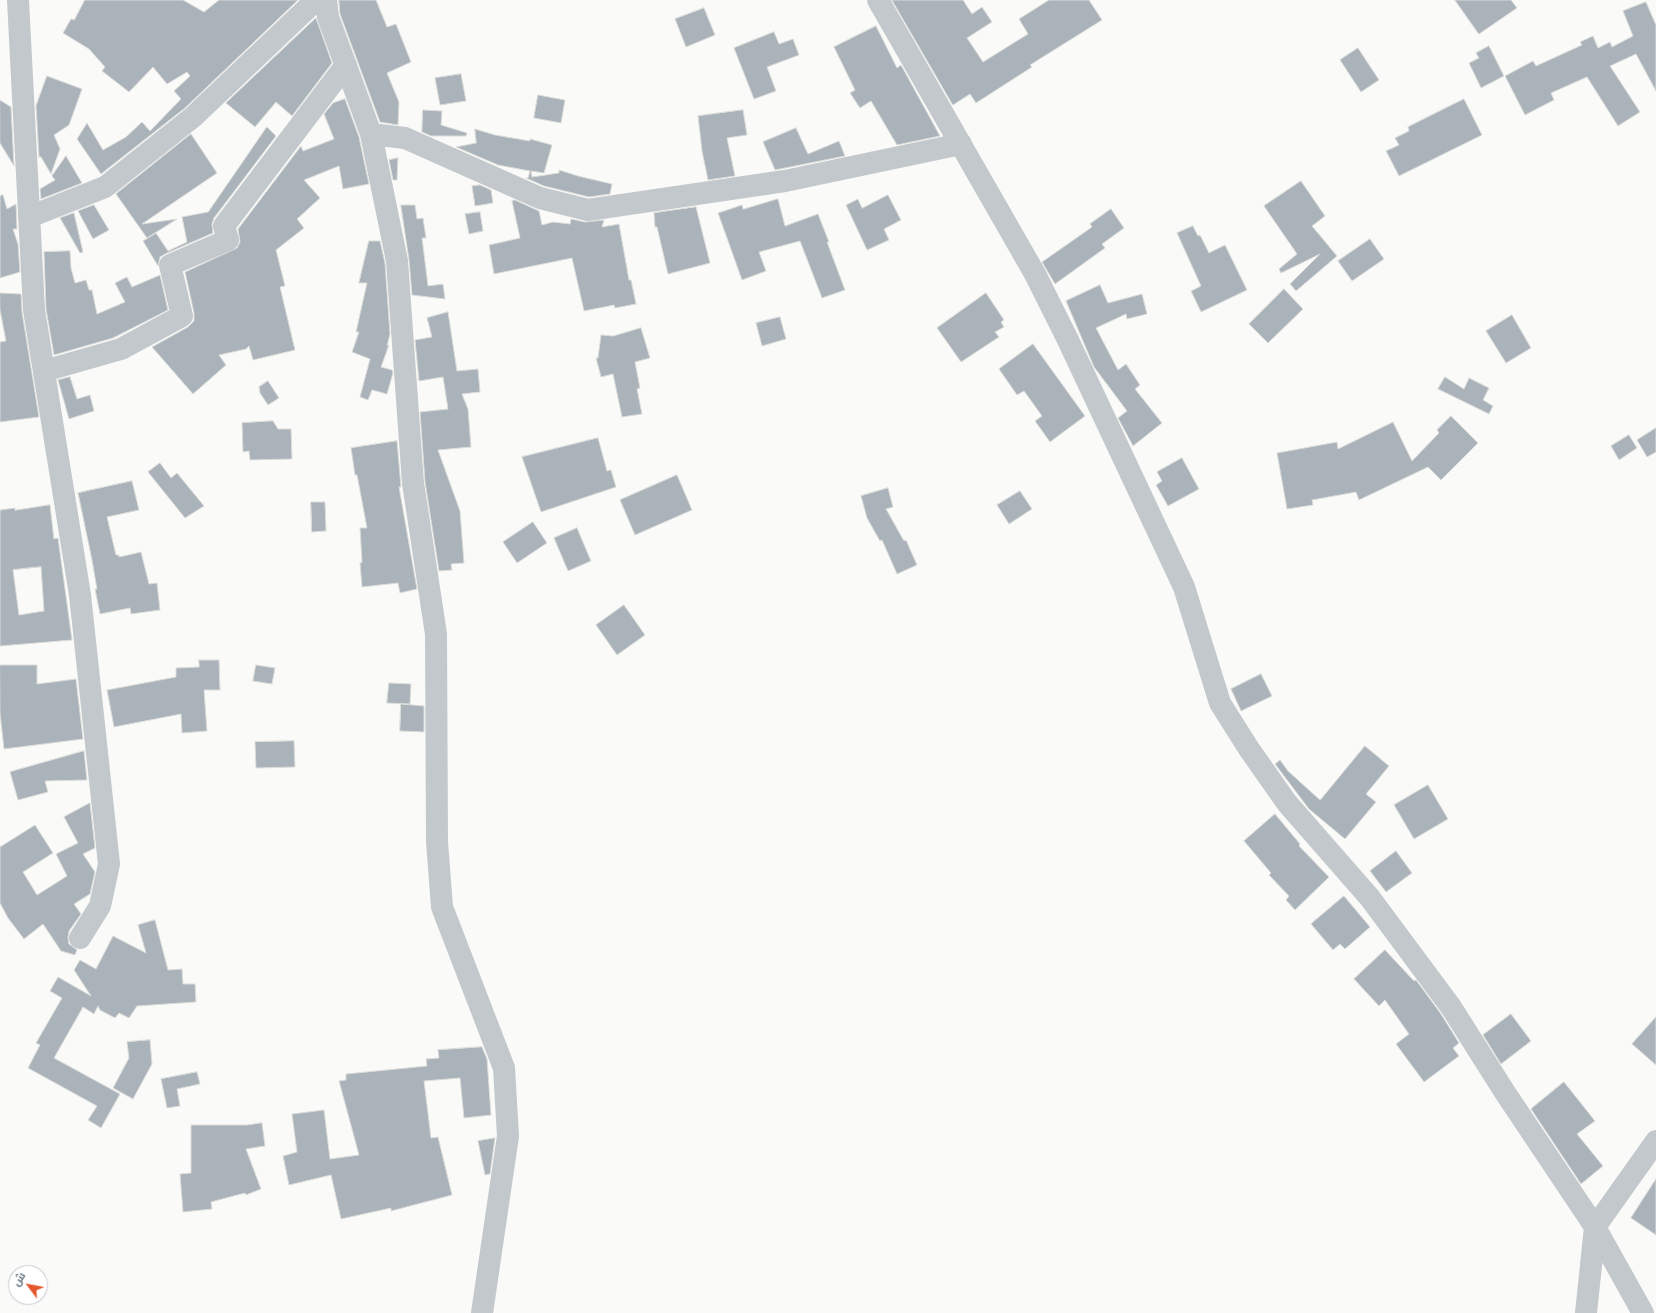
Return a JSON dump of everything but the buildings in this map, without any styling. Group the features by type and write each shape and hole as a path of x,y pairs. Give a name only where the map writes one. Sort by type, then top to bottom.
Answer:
{"street":[{"path":"18,0 34,310 80,595 109,864 100,906 80,938"},
{"path":"29,217 105,187 193,117 316,0"},
{"path":"326,0 328,17 371,134 397,261 413,483 436,634 437,842 442,907 504,1068 508,1136 482,1313"},
{"path":"878,0 962,144 1035,274 1184,586 1220,703 1249,749 1287,803 1370,898 1451,1007 1504,1092 1595,1227 1643,1313"},
{"path":"44,371 121,349 182,316 170,265 228,240 224,226 346,65"},
{"path":"371,134 405,138 540,198 588,210 785,181 962,144"},
{"path":"1586,1313 1595,1227 1656,1141"}]}
